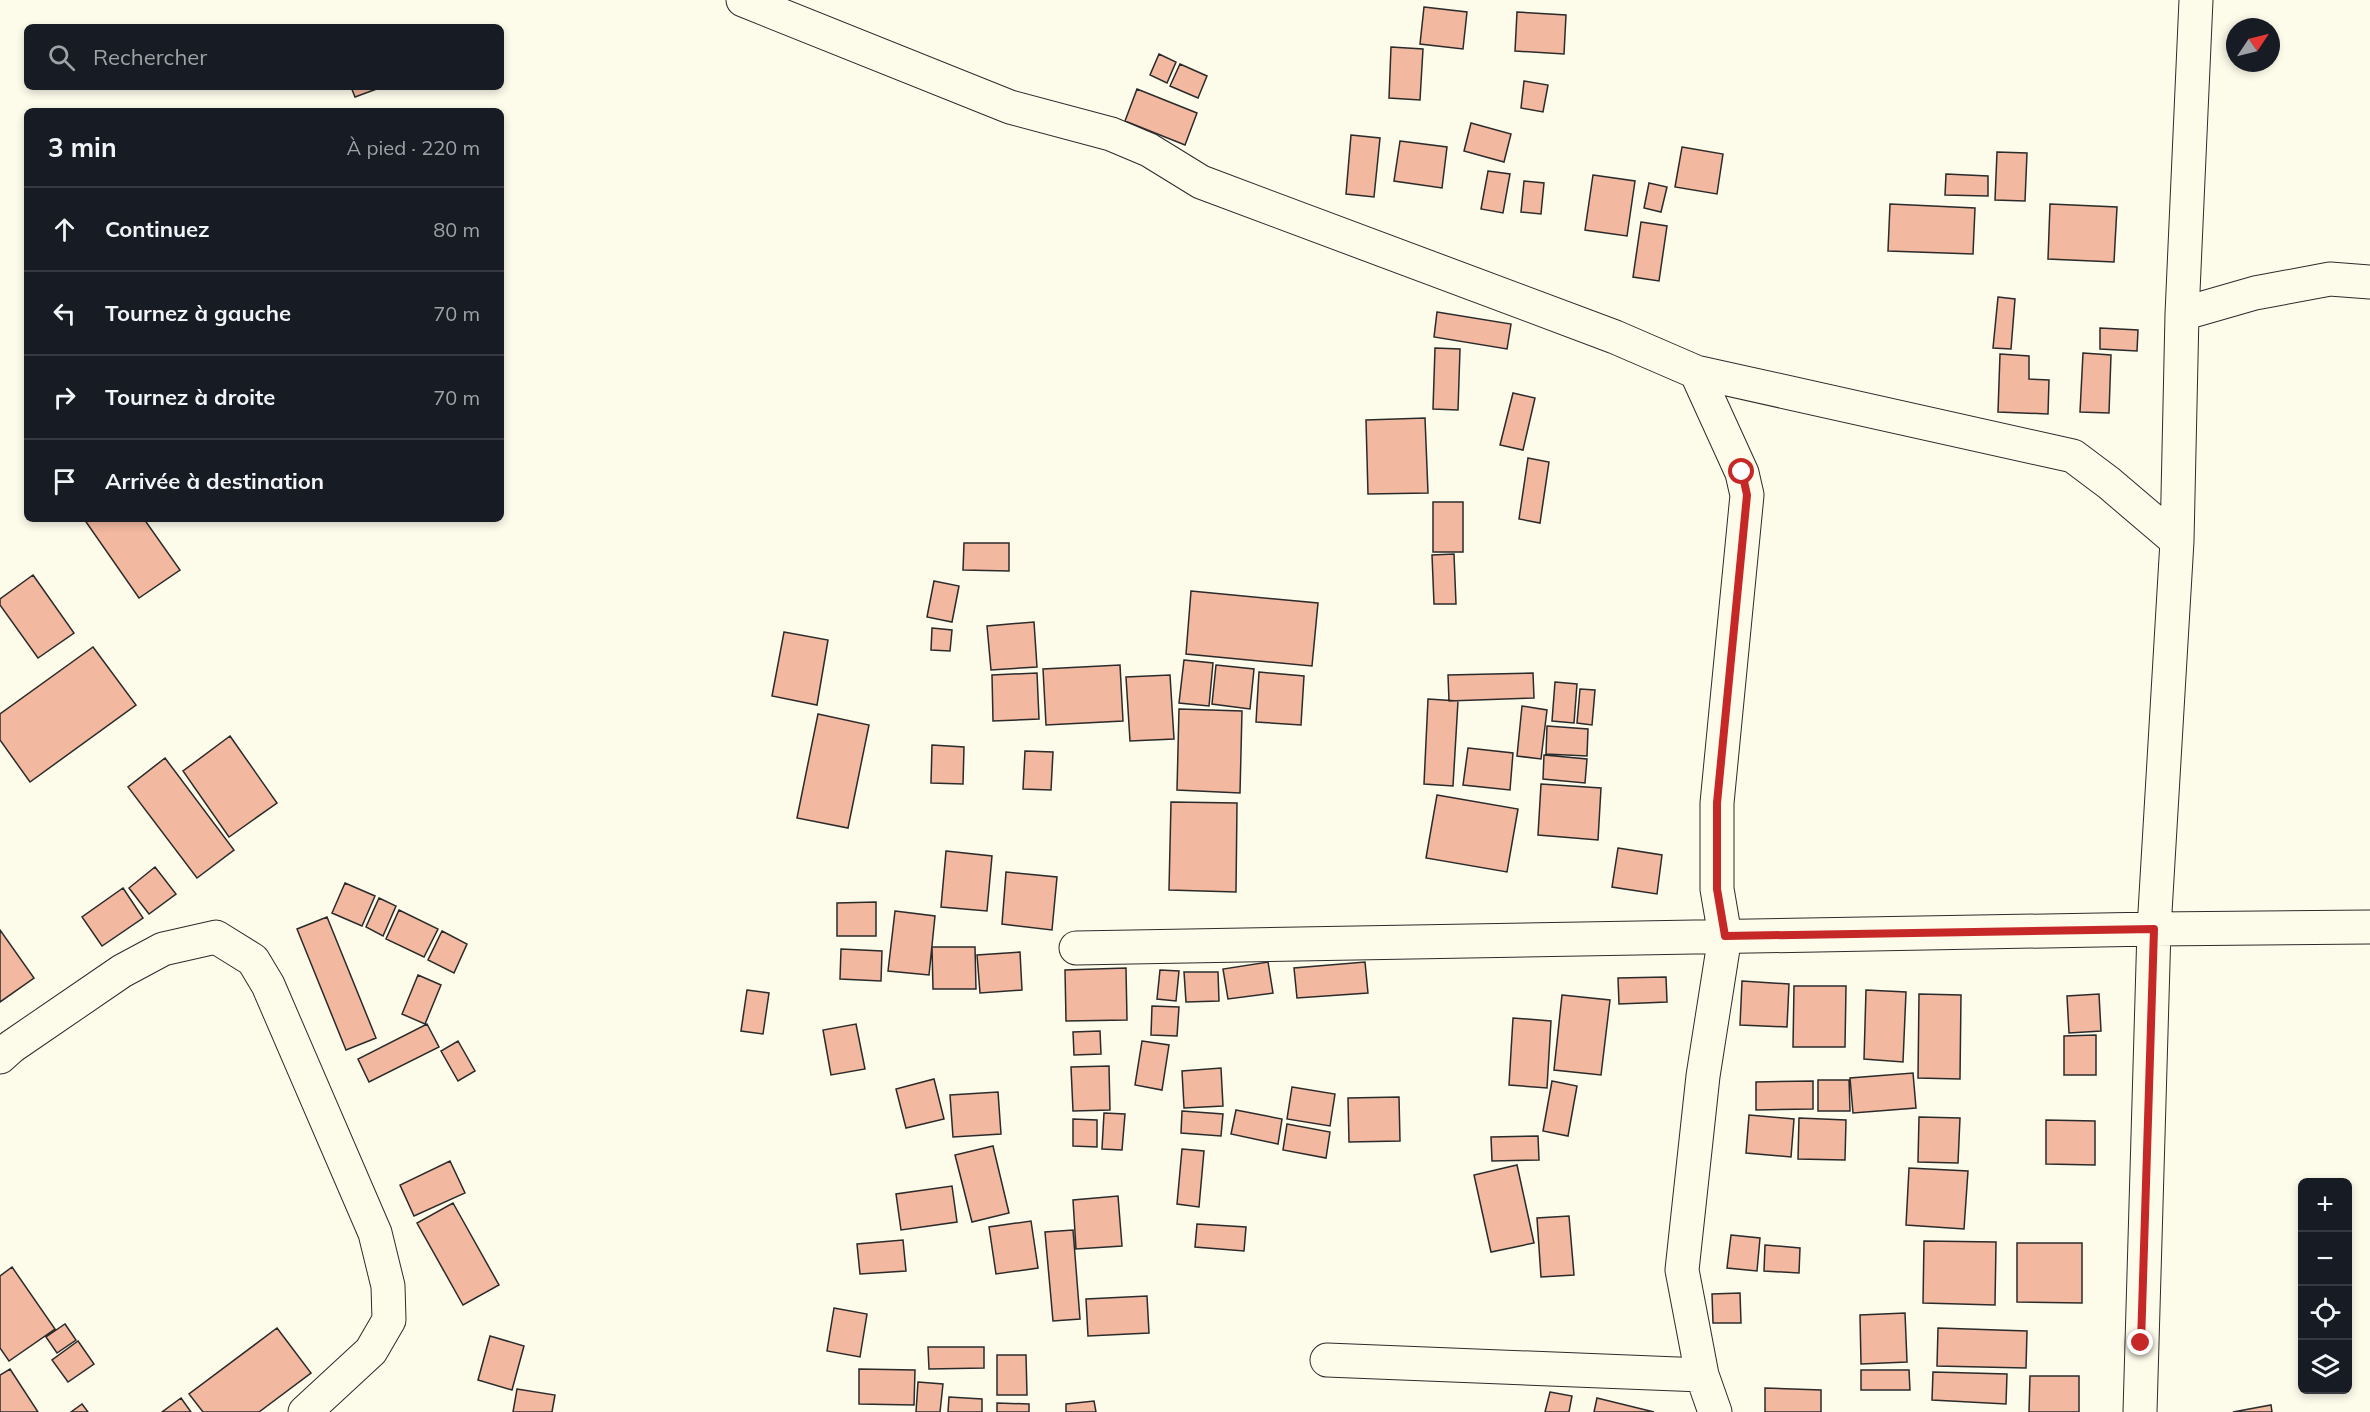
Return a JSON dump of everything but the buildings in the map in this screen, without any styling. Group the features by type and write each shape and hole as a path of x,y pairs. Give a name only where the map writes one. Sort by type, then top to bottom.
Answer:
{"street":[{"path":"743,0 1010,107 1111,134 1149,150 1201,182 1615,337 1696,372 2073,456 2109,483 2177,541"},
{"path":"2140,1412 2154,929 2177,541 2182,314 2196,0"},
{"path":"2182,314 2255,293 2330,279 2370,282"},
{"path":"1696,372 1742,472 1747,495 1717,803 1717,889 1725,936 1703,1076 1682,1270 1702,1375 1714,1412"},
{"path":"1076,948 2370,927"},
{"path":"0,1057 11,1047 122,971 163,950 216,937 253,960 268,985 375,1233 388,1286 389,1320 371,1352 305,1412"},
{"path":"1327,1360 1702,1375"}],"route":[{"path":"1742,472 1747,495 1717,803 1717,889 1725,936 2154,929 2141,1343"}]}
